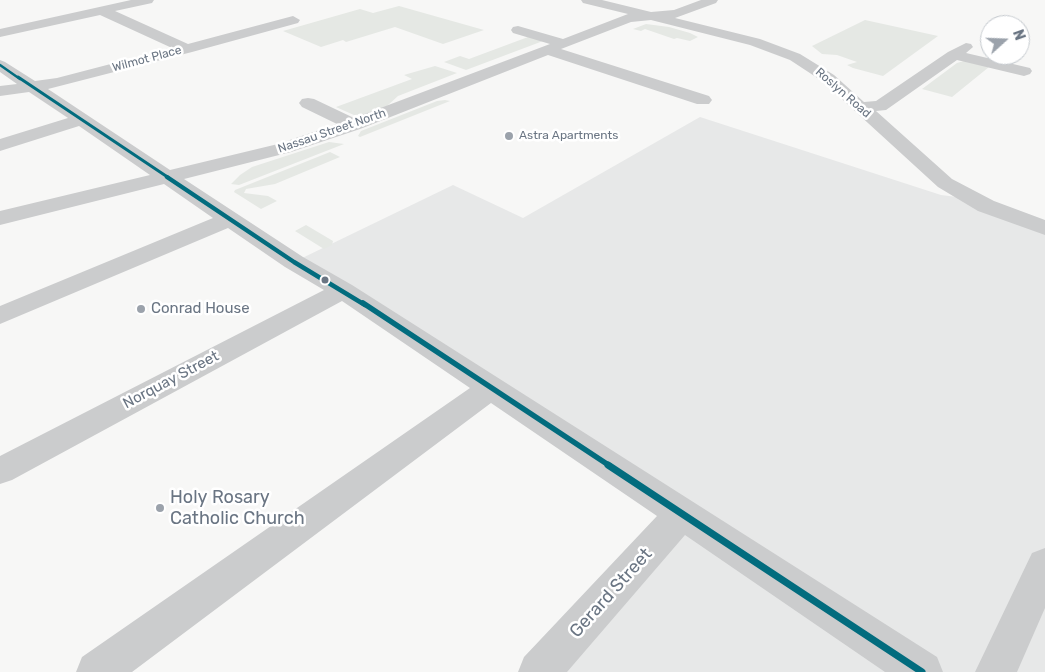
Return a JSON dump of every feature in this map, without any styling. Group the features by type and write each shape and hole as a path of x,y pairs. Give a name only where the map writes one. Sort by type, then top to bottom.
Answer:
{"street":[{"path":"0,33 148,0"},
{"name":"Roslyn Road","path":"587,0 755,42 795,57 828,78 933,174 957,190 1002,213 1045,228"},
{"name":"Nassau Street North","path":"0,218 284,148 354,125 545,49 629,18 676,14 712,0"},
{"path":"101,10 187,49"},
{"name":"Wilmot Place","path":"0,91 58,83 293,20"},
{"path":"518,30 563,43"},
{"path":"545,49 702,100"},
{"path":"859,107 880,106 960,51 1024,71"},
{"path":"0,65 167,177 220,199 294,262 343,290 922,672"},
{"path":"308,103 354,125"},
{"path":"0,145 81,120"},
{"path":"0,316 220,199 245,159"},
{"name":"Norquay Street","path":"0,471 343,290"},
{"path":"97,672 491,388"},
{"name":"Gerard Street","path":"539,672 682,514"},
{"path":"996,672 1045,564"}],"shaded area":[{"path":"399,6 484,30 443,44 395,27 346,42 343,40 321,47 283,31 360,9 373,13"},
{"path":"865,20 938,36 883,76 853,68 847,65 857,62 837,55 822,54 812,46"},
{"path":"646,24 669,27 698,37 690,41 674,39 645,29 641,31 633,29"},
{"path":"528,37 543,41 466,70 444,62 460,56 469,59"},
{"path":"964,61 989,67 952,97 922,89 957,63"},
{"path":"435,66 457,73 398,96 387,106 366,114 354,115 336,107 412,79 404,75"},
{"path":"437,101 450,101 360,137 358,136 361,131"},
{"path":"700,117 941,195 973,199 1045,228 1045,672 539,672 682,514 294,262 453,185 523,218"},
{"path":"329,142 344,144 239,185 231,184 252,167"},
{"path":"330,152 340,157 275,184 246,189 244,193 268,196 277,201 261,209 234,192 235,190"},
{"path":"306,225 333,241 332,245 324,249 295,231"}],"transit line":[{"path":"0,65 294,262 343,290 922,672"}],"place":[{"name":"Astra Apartments","path":"509,136"},
{"name":"Conrad House","path":"141,309"},
{"name":"Holy Rosary Catholic Church","path":"160,508"}]}
